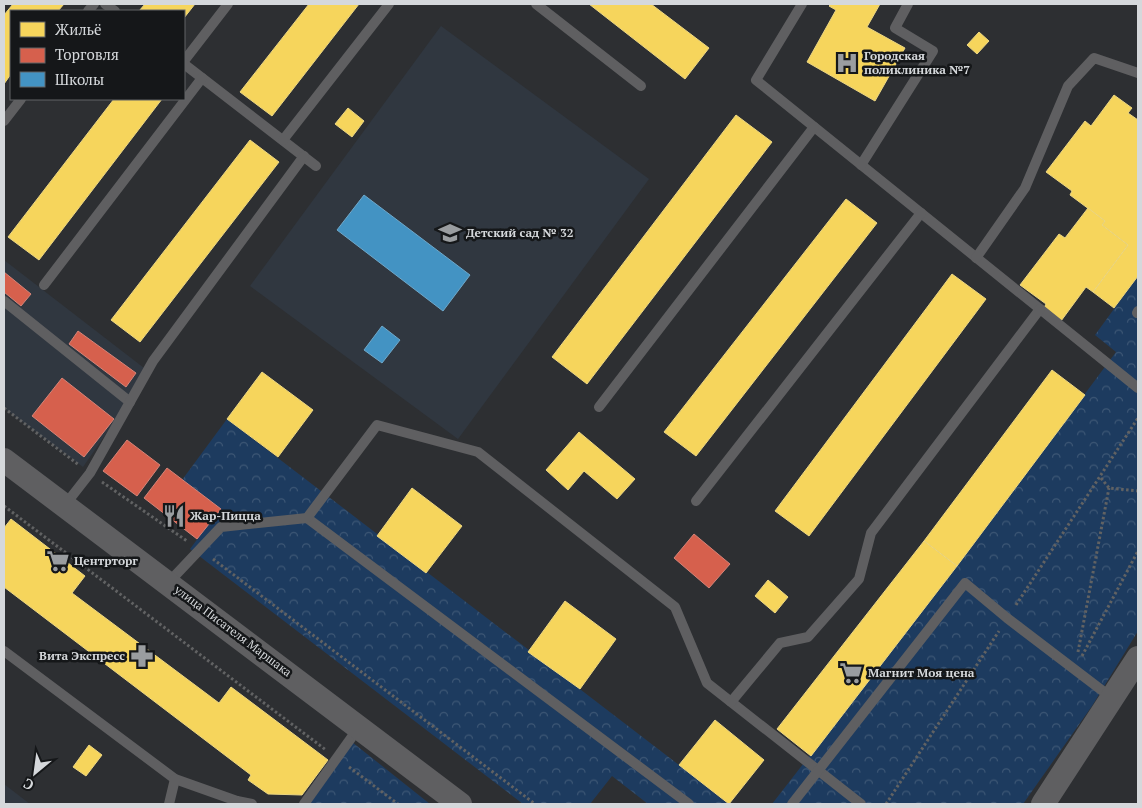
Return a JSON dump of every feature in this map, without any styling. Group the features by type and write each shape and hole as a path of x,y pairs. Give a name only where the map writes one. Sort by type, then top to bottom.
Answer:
{"street":[{"name":"улица Писателя Маршака","path":"6,465 169,582 460,804"},
{"path":"1043,804 1138,658"}],"lane":[{"path":"185,61 228,4"},
{"path":"283,140 389,4"},
{"path":"536,4 641,86"},
{"path":"802,4 756,80 1138,388"},
{"path":"862,165 933,51 894,28 908,4"},
{"path":"976,258 1025,188 1068,86 1094,58 1138,73"},
{"path":"185,63 316,166"},
{"path":"44,285 202,78"},
{"path":"4,121 20,100"},
{"path":"599,407 814,127"},
{"path":"64,505 90,473 153,361 304,156"},
{"path":"696,502 921,214"},
{"path":"4,301 130,402"},
{"path":"731,702 780,643 808,637 859,579 871,533 1040,309"},
{"path":"307,518 376,425 478,452 675,607 707,683 861,804"},
{"path":"169,582 201,550 220,527 307,518 689,804"},
{"path":"792,804 965,583 1007,618 1112,698"},
{"path":"4,651 175,779 237,801 252,804"},
{"path":"304,804 359,727"},
{"path":"169,804 175,779"}],"path":[{"path":"4,408 90,473 201,550 535,804"},
{"path":"1101,478 1109,488 1138,491"},
{"path":"1075,670 1109,488"},
{"path":"4,506 398,804"},
{"path":"1075,670 1138,551"}],"shaded area":[{"name":"Детский сад № 32","path":"441,26 649,179 458,439 250,286"},
{"path":"4,260 144,368 110,428 83,467 4,408"},
{"path":"4,784 30,804 4,804"}],"green space":[{"path":"1138,276 1138,631 1092,706 1023,804 772,804 957,566 1116,352 1095,335"},
{"path":"227,419 728,804 648,804 612,776 590,804 523,804 190,549 220,509 182,480"},
{"path":"352,742 430,804 305,804"}],"building: Жильё":[{"path":"13,4 64,4 59,10 10,10 10,75 4,84 4,15"},
{"path":"145,4 195,4 185,17 185,10 140,10"},
{"path":"309,4 359,4 272,116 240,92"},
{"path":"589,4 651,4 709,48 685,79"},
{"path":"831,4 880,4 867,27 905,48 875,101 807,62 836,10 829,6"},
{"path":"979,32 989,41 977,54 967,45"},
{"path":"1114,95 1132,108 1128,113 1138,120 1138,276 1114,308 1093,292 1128,245 1102,225 1105,221 1070,195 1072,191 1046,172 1085,121 1091,126"},
{"path":"113,100 161,100 39,260 8,237"},
{"path":"348,108 364,121 352,137 335,124"},
{"path":"736,115 772,142 587,384 552,357"},
{"path":"250,140 279,162 140,342 111,320"},
{"path":"846,199 877,223 696,456 664,432"},
{"path":"1088,208 1105,221 1102,225 1128,245 1093,292 1086,287 1061,321 1044,308 1046,304 1020,285 1059,234 1065,238"},
{"path":"952,274 986,299 809,536 775,511"},
{"path":"1052,370 1085,395 957,566 924,541"},
{"path":"262,372 313,410 278,457 227,419"},
{"path":"579,432 635,479 617,499 584,471 568,490 546,470"},
{"path":"412,488 462,526 426,573 377,536"},
{"path":"11,519 85,576 72,593 219,703 231,687 328,760 302,795 268,794 248,780 251,775 4,587 4,528"},
{"path":"924,541 957,566 811,756 777,729"},
{"path":"768,580 788,597 775,613 755,596"},
{"path":"565,601 616,639 580,689 528,652"},
{"path":"715,720 764,760 729,804 679,765"},
{"path":"89,745 102,755 86,776 73,767"}],"building: Торговля":[{"path":"4,272 31,294 21,306 4,292"},
{"path":"78,331 136,373 126,387 69,344"},
{"path":"62,378 114,419 84,457 32,416"},
{"path":"127,440 160,465 137,496 103,471"},
{"path":"167,468 221,509 197,539 144,498"},
{"path":"694,534 730,564 709,588 674,558"}],"building: Школы":[{"path":"364,195 470,275 443,311 337,230"},
{"path":"382,326 400,340 382,363 364,350"}],"place":[{"name":"Городская поликлиника №7","path":"847,63"},
{"name":"Детский сад № 32","path":"450,233"},
{"name":"Жар-Пицца","path":"174,516"},
{"name":"Центрторг","path":"58,561"},
{"name":"Вита Экспресс","path":"142,656"},
{"name":"Магнит Моя цена","path":"851,673"}]}
